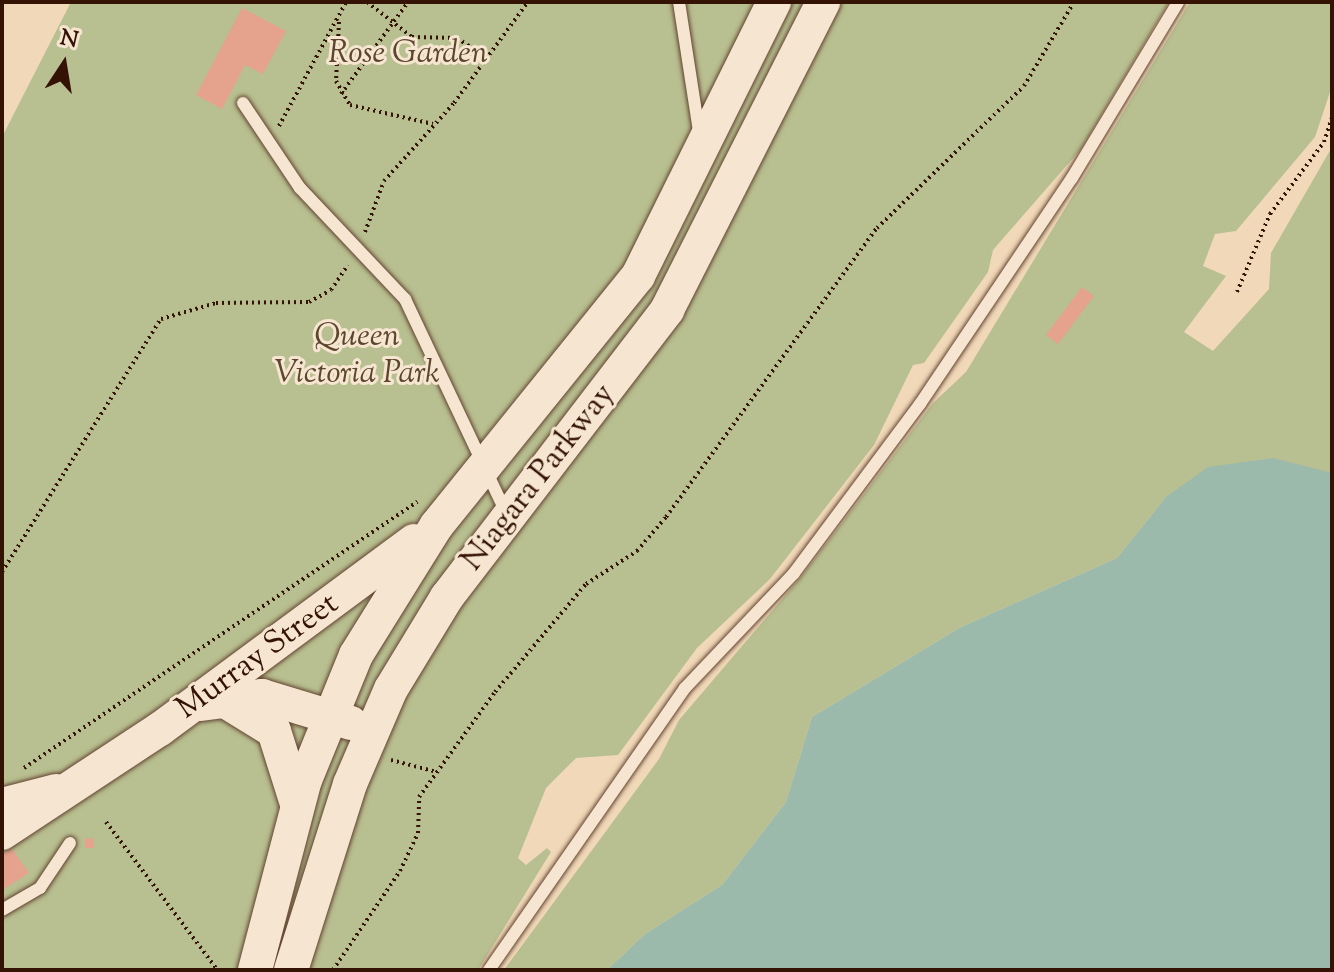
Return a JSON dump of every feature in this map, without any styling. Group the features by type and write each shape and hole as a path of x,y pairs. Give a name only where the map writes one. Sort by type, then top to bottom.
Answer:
{"main road":[{"name":"Niagara Parkway","path":"255,970 297,804 330,715 421,510 483,468 638,276 704,149 774,2"},
{"name":"Niagara Parkway","path":"291,970 376,744 447,597 687,277 823,2"},
{"name":"Murray Street","path":"2,833 76,786 184,710 421,510"},
{"path":"184,710 222,699 262,696 330,715 376,744"},
{"path":"222,699 274,731 297,804"},
{"name":"Murray Street","path":"2,805 76,786"}],"lane":[{"path":"679,2 691,107 704,149"},
{"path":"489,970 685,688 794,573 920,404 1072,178 1178,2"},
{"path":"243,103 300,188 360,247 405,299 508,518"},
{"path":"2,910 53,875 70,843"}],"path":[{"path":"270,142 339,22 346,2"},
{"path":"367,2 422,40 468,41 487,58"},
{"path":"341,94 408,2"},
{"path":"2,572 161,319 216,303 309,302 331,290 360,247 384,181 487,58 528,2"},
{"path":"333,970 400,871 418,833 419,797 438,772 586,584 637,551 675,505 877,228 1024,86 1074,2"},
{"path":"339,22 341,94 363,112 433,125"},
{"path":"1237,292 1270,214 1324,142 1332,117"},
{"path":"21,770 421,510"},
{"path":"376,744 438,772"},
{"path":"106,822 216,968"}],"green space":[{"name":"Queen Victoria Park","path":"71,2 1169,2 1081,149 993,250 988,272 924,363 913,365 874,445 770,579 697,648 618,755 576,758 546,788 518,858 526,865 547,848 551,852 478,970 2,970 2,137"},
{"path":"1190,2 1332,2 1332,86 1315,137 1236,231 1215,234 1203,266 1226,276 1184,332 1213,351 1269,289 1271,253 1332,147 1332,473 1166,497 1117,558 961,627 812,717 786,802 722,885 645,934 607,970 504,970 659,759 679,720 801,577 933,403 966,372"}],"shaded area":[{"path":"1273,458 1332,473 1332,970 607,970 645,934 722,885 786,802 812,717 961,627 1117,558 1166,497 1208,467"}],"building":[{"path":"242,8 286,31 263,74 245,65 222,109 196,95"},
{"path":"1082,287 1094,296 1058,344 1046,335"},
{"path":"93,838 94,848 85,848 85,839"},
{"path":"12,849 29,873 2,890 2,854"}],"park label":[{"name":"Rose Garden","path":"408,54"}]}
